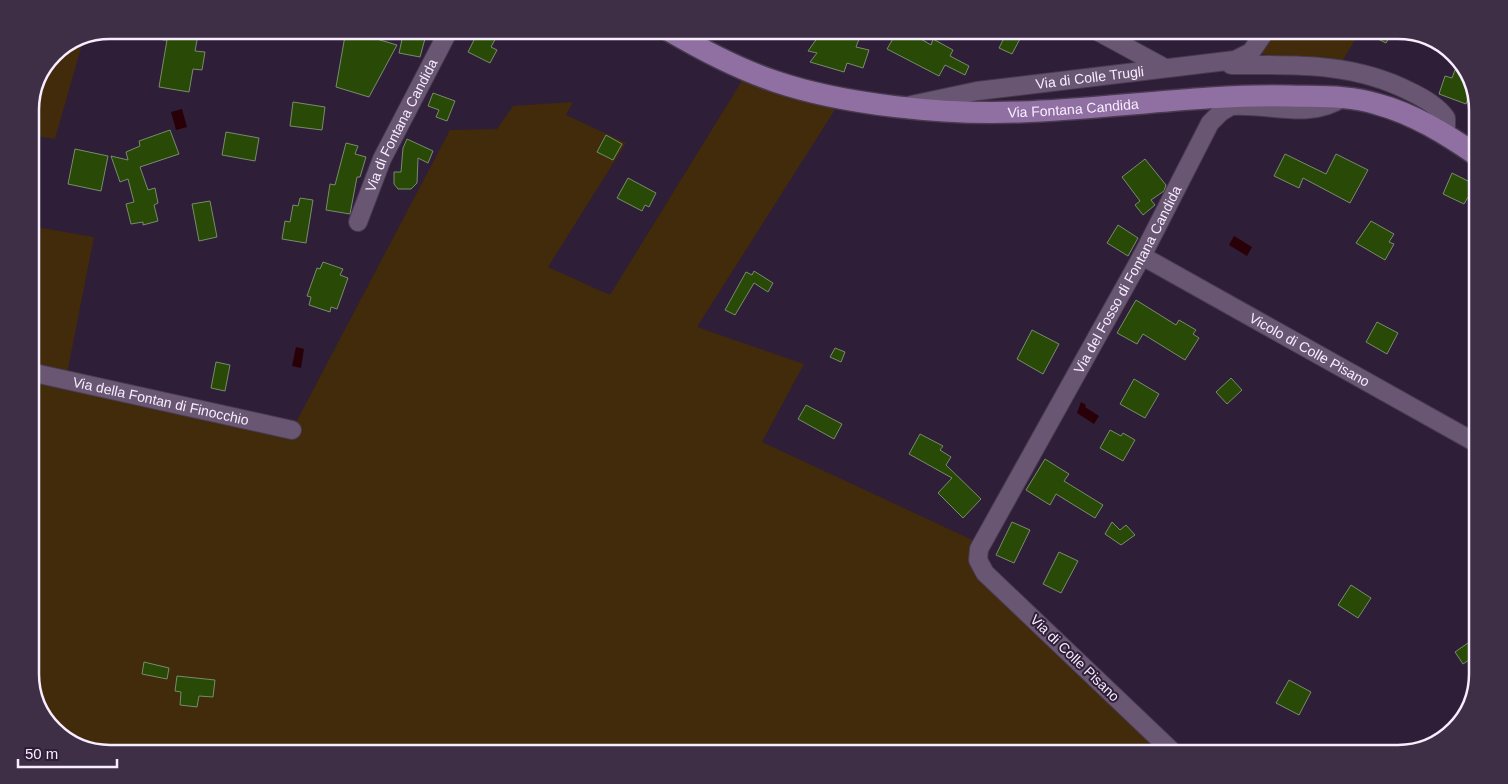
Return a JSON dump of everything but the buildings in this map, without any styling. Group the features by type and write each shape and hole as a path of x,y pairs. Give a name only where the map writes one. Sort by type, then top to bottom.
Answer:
{"main road":[{"name":"Via Fontana Candida","path":"684,39 712,55 780,83 903,108 1002,113 1222,96 1343,97 1392,108 1446,134 1469,150"}],"street":[{"name":"Via di Fontana Candida","path":"358,222 382,159 444,39"},
{"path":"1112,39 1165,68"},
{"name":"Via di Colle Trugli","path":"903,108 977,91 1204,64 1244,57 1260,39"},
{"path":"1204,64 1310,66 1338,68 1372,75 1400,86 1432,104 1446,118 1446,134"},
{"name":"Via del Fosso di Fontana Candida","path":"978,560 981,544 1142,256 1203,134 1221,112 1231,106 1319,108 1334,103 1343,97"},
{"name":"Vicolo di Colle Pisano","path":"1142,256 1469,439"},
{"name":"Via della Fontan di Finocchio","path":"39,374 292,430"},
{"name":"Via di Colle Pisano","path":"978,560 985,573 1166,745"}],"shaded area":[{"path":"1260,39 1356,39 1338,68 1251,52"},
{"path":"82,44 55,139 39,136 41,91 53,66 63,56"},
{"path":"748,71 843,97 697,327 804,364 762,442 981,544 977,557 1166,745 100,745 78,738 56,721 42,697 39,679 39,228 94,237 66,379 292,430 450,130 497,129 513,106 573,102 566,115 626,143 548,267 610,295"},
{"path":"182,109 187,127 176,130 171,112"},
{"path":"1234,236 1252,247 1247,256 1229,245"},
{"path":"296,347 304,349 301,368 292,366"},
{"path":"1081,402 1099,416 1094,424 1077,413"}]}
